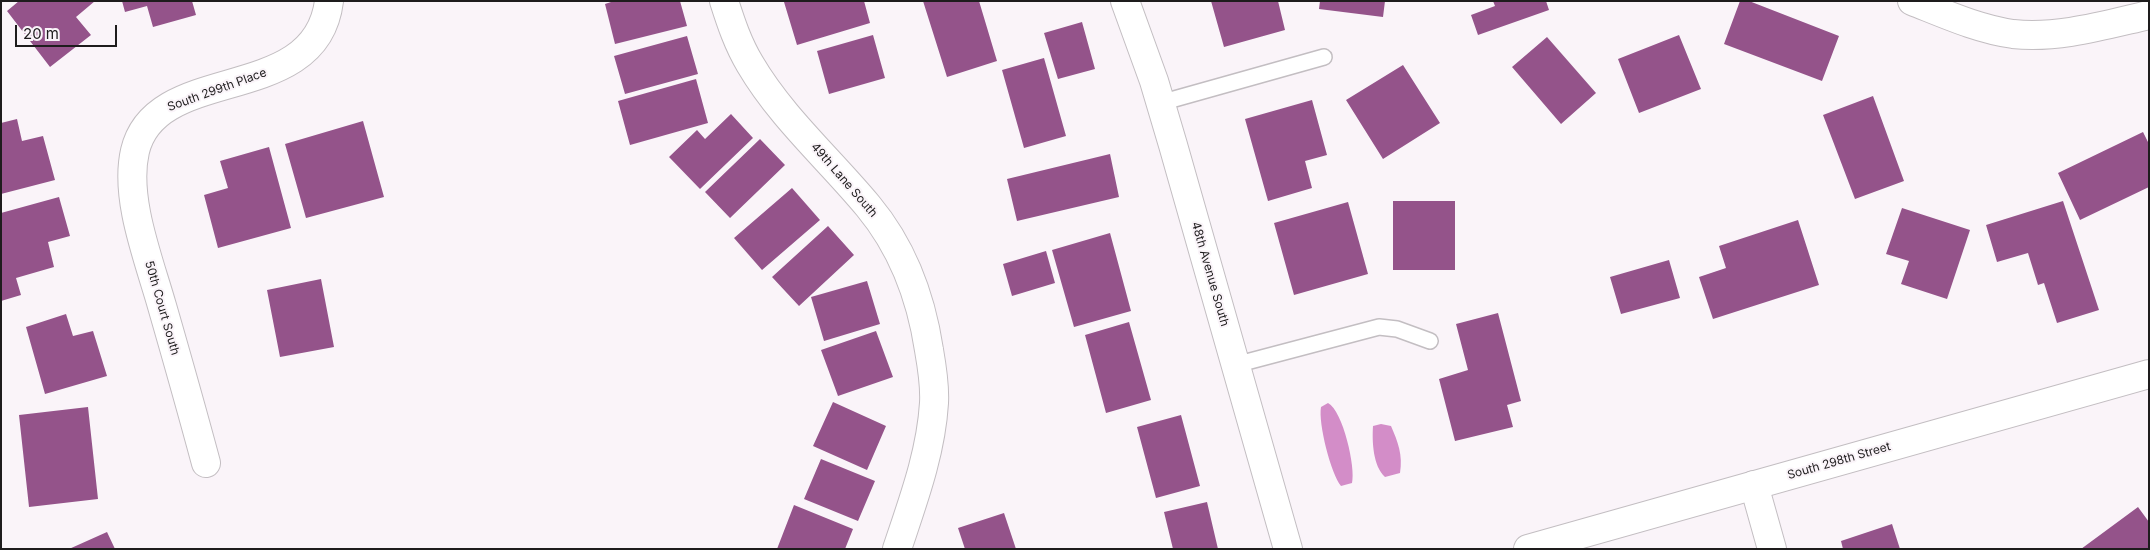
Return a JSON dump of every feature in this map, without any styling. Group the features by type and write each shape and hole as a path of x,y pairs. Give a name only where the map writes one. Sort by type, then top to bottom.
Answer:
{"street":[{"name":"49th Lane South","path":"724,1 741,48 756,74 798,129 869,207 899,252 919,299 931,365 934,401 930,438 922,475 897,549"},
{"name":"48th Avenue South","path":"1125,1 1160,103 1288,549"},
{"path":"1912,1 1986,28 2014,34 2058,33 2149,15"},
{"name":"South 299th Place","path":"135,150 141,134 150,121 164,109 200,94 249,80 296,57 319,32 328,8"},
{"name":"50th Court South","path":"135,150 133,181 137,215 206,463"},
{"name":"South 298th Street","path":"1528,549 2149,374"},
{"path":"1754,485 1772,549"}],"lane":[{"path":"1160,103 1324,57"},
{"path":"1235,365 1379,327 1397,329 1430,341"}],"shaded area":[{"path":"1328,403 1334,408 1339,417 1347,440 1352,465 1352,483 1341,486 1329,460 1321,424 1321,407"},
{"path":"1381,424 1391,426 1398,443 1401,460 1400,473 1385,477 1378,467 1373,446 1373,426"}],"building":[{"path":"19,1 95,1 76,17 91,35 50,67 7,11"},
{"path":"122,1 192,1 196,15 153,27 147,6 125,12"},
{"path":"614,1 680,1 687,26 615,44 605,4"},
{"path":"864,1 870,23 797,45 784,2"},
{"path":"923,1 979,1 997,61 947,77"},
{"path":"1211,1 1278,1 1285,30 1224,47"},
{"path":"1320,1 1385,1 1383,17 1319,9"},
{"path":"1493,1 1546,1 1549,10 1478,35 1471,15 1495,6"},
{"path":"1740,1 1749,1 1839,36 1822,81 1724,44"},
{"path":"1082,22 1095,69 1058,79 1044,33"},
{"path":"873,35 885,78 829,94 817,51"},
{"path":"1679,35 1701,89 1639,113 1618,59"},
{"path":"687,36 698,74 625,94 614,56"},
{"path":"1547,37 1596,93 1561,124 1512,67"},
{"path":"1044,58 1066,136 1024,148 1002,70"},
{"path":"1403,65 1440,123 1383,159 1346,100"},
{"path":"696,79 708,123 630,145 618,101"},
{"path":"1873,96 1904,181 1855,199 1823,115"},
{"path":"1312,100 1327,155 1305,161 1312,188 1268,201 1245,119"},
{"path":"731,114 753,138 700,189 669,157 697,130 705,139"},
{"path":"17,119 22,141 43,136 55,180 1,194 1,123"},
{"path":"363,121 384,197 306,218 285,144"},
{"path":"2143,132 2149,144 2149,187 2080,220 2058,173"},
{"path":"760,139 785,165 730,218 705,192"},
{"path":"269,147 291,228 218,248 204,195 228,188 220,161"},
{"path":"1110,154 1119,197 1017,221 1007,179"},
{"path":"792,188 820,220 762,270 734,238"},
{"path":"59,197 70,236 48,242 54,267 16,278 21,295 1,301 1,213"},
{"path":"1393,201 1455,201 1455,270 1393,270"},
{"path":"2063,201 2099,310 2057,323 2044,283 2038,285 2028,253 1997,262 1986,225"},
{"path":"1348,202 1368,274 1294,295 1274,223"},
{"path":"1902,208 1970,230 1947,299 1901,284 1909,261 1886,254"},
{"path":"1798,220 1819,285 1713,319 1699,277 1726,268 1719,246"},
{"path":"828,226 854,255 799,306 772,277"},
{"path":"1110,233 1131,311 1074,327 1052,250"},
{"path":"1046,251 1055,283 1012,296 1003,264"},
{"path":"1669,260 1680,298 1621,314 1610,277"},
{"path":"321,279 334,347 280,357 267,290"},
{"path":"867,281 880,324 824,341 811,297"},
{"path":"1498,313 1521,401 1507,405 1513,427 1455,441 1439,379 1468,370 1456,324"},
{"path":"66,314 73,336 93,331 107,376 45,394 26,327"},
{"path":"1129,322 1151,400 1106,413 1085,335"},
{"path":"876,331 893,377 838,396 821,350"},
{"path":"833,402 886,426 867,470 813,446"},
{"path":"88,407 98,499 29,507 19,415"},
{"path":"1181,415 1200,486 1156,498 1137,427"},
{"path":"821,459 875,481 858,521 804,499"},
{"path":"1207,502 1218,549 1173,549 1164,512"},
{"path":"794,505 853,529 845,549 777,549"},
{"path":"2138,507 2149,522 2149,549 2081,549"},
{"path":"1004,513 1016,549 965,549 958,528"},
{"path":"1892,524 1900,549 1843,549 1841,541"},
{"path":"107,532 115,549 69,549"}]}
